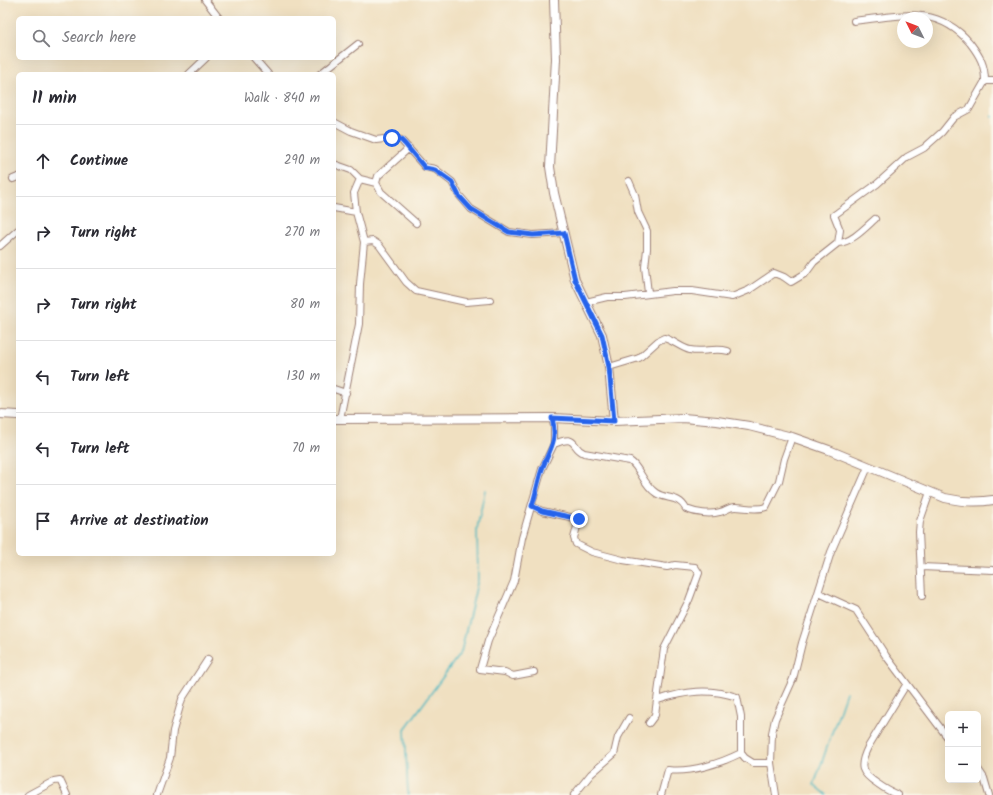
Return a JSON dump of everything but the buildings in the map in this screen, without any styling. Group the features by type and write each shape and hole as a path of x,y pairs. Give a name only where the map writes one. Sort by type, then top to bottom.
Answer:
{"main road":[{"path":"554,0 556,59 550,167 575,280 602,335 609,367 614,421"},
{"path":"0,414 16,415"},
{"path":"337,419 552,418 614,421 683,418 718,420 792,437 930,492 961,502 976,503 993,500"}],"street":[{"path":"205,0 217,16"},
{"path":"838,243 840,230 834,215 877,184 907,157 924,148 942,132 954,117 969,109 985,81 984,65 974,48 960,31 935,17 907,15 854,21"},
{"path":"323,72 358,44"},
{"path":"191,72 204,60"},
{"path":"256,60 266,72"},
{"path":"985,81 993,81"},
{"path":"336,123 351,131 376,140 396,138 409,148 425,168 435,170 452,182 459,196 471,209 509,232 533,235 564,233"},
{"path":"409,148 378,176 376,183 381,192 416,223"},
{"path":"336,165 351,170 360,179 376,183"},
{"path":"337,419 346,393 359,324 360,284 364,242 356,212 354,194 360,179"},
{"path":"630,181 635,195 638,212 647,231 645,267 648,293"},
{"path":"336,208 356,212"},
{"path":"586,302 607,297 625,297 648,293 692,291 732,297 749,290 774,273 791,282 806,273 814,262 838,243 843,243 875,219"},
{"path":"0,246 16,232"},
{"path":"364,242 373,242 379,245 406,282 416,291 466,302 490,300"},
{"path":"609,367 640,358 658,341 664,338 688,350 707,351 718,349 728,351"},
{"path":"336,390 346,393"},
{"path":"534,672 513,676 505,672 480,669 488,642 514,581 522,538 542,469 554,444 554,426 552,418"},
{"path":"554,444 568,440 574,442 579,450 584,453 630,461 635,464 646,484 658,494 673,497 682,501 686,509 700,513 721,512 727,508 761,509 766,507 779,481 784,459 792,437"},
{"path":"776,795 772,764 772,733 775,719 793,679 802,643 831,552 868,467"},
{"path":"922,596 919,532 920,521 930,492"},
{"path":"532,506 542,511 579,519 578,528 574,538 576,544 592,552 623,560 667,567 675,564 695,567 699,573 697,582 689,600 664,649 658,682 658,700 655,715 649,723"},
{"path":"921,567 993,570"},
{"path":"819,593 856,610 875,641 906,685 945,734"},
{"path":"157,795 170,758 173,731 182,700 208,659"},
{"path":"898,795 886,790 868,778 863,773 862,765 868,747 906,685"},
{"path":"658,700 691,692 720,691 737,697 741,717 741,753 744,758 753,763 772,764"},
{"path":"574,795 591,774 614,754 618,737 629,718"},
{"path":"660,795 668,770 675,771 696,768 728,760 741,753"},
{"path":"981,774 984,778 989,795"},
{"path":"28,795 54,781 60,780 67,795"}],"waterway":[{"path":"408,795 405,729 461,652 478,579 477,529 485,490"},
{"path":"826,795 814,785 846,692"}],"route":[{"path":"392,138 401,140 425,168 432,168 452,182 455,185 459,196 471,209 509,232 533,235 556,232 564,233 575,280 602,335 609,367 614,421 552,418 554,426 554,444 542,469 532,506 542,511 579,519"}]}
